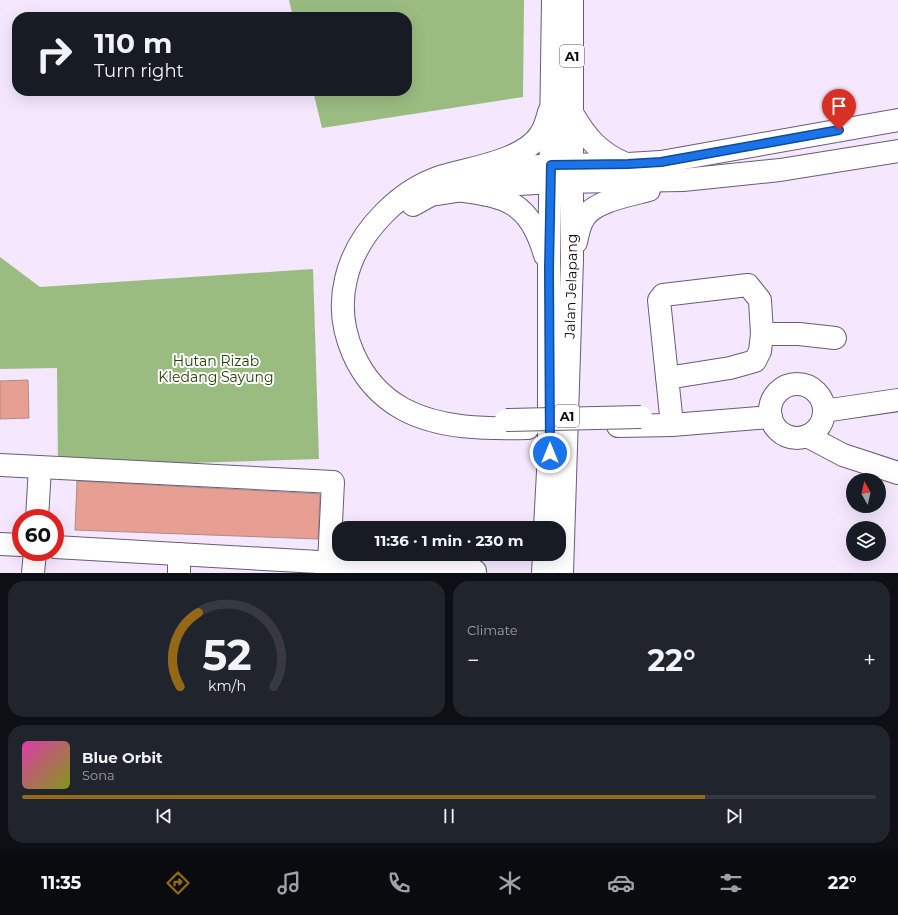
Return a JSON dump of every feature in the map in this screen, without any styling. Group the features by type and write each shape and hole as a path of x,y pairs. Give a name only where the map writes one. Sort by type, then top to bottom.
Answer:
{"main road":[{"name":"Jalan Jelapang","path":"553,0 553,99 572,259 562,573"},
{"name":"Jalan Jelapang","path":"545,521 550,453 549,269 561,174 572,113 572,0"},
{"path":"553,99 544,127 540,135 530,145 502,160 454,182 400,213 382,230 366,252 354,280 351,296 353,325 367,363 389,389 401,398 425,409 468,418 506,420 771,411"},
{"path":"572,113 583,132 594,145 614,159 628,164"},
{"path":"454,182 561,174 628,164 661,162 898,120"},
{"path":"561,174 683,180 780,170 898,150"},
{"path":"549,269 537,229 520,209 494,195 454,182 436,178 415,188 394,203 367,234 356,250 346,279 344,294 344,324 353,354 360,368 378,391 403,409 453,425 475,427 539,428 672,425 771,411"},
{"path":"572,259 578,232 584,217 596,208 620,197 683,180"},
{"path":"667,378 730,368 755,361 760,351 762,334 760,300 748,285 663,295 660,300 667,378 671,414"},
{"path":"762,334 799,334 835,338"},
{"path":"807,436 819,426 824,411 823,402 812,389 804,386 787,386 774,397 771,411 778,430 785,435 792,437 807,436 843,455 898,473"},
{"path":"824,411 898,400"},
{"path":"0,465 333,482 329,563"},
{"path":"38,509 40,468"},
{"path":"0,544 12,545"},
{"path":"64,548 179,563 329,563 475,571 475,573"},
{"path":"33,573 34,561"},
{"path":"543,573 544,561"}],"green space":[{"path":"289,0 524,0 523,97 322,128 314,96 412,96 412,12 292,12"},
{"name":"Hutan Rizab Kledang Sayung","path":"0,257 40,287 313,269 319,459 58,467 57,368 0,369"}],"building":[{"path":"28,380 29,418 0,419 0,381"},
{"path":"77,481 320,494 318,539 75,530"}],"route":[{"path":"550,453 549,269 551,165 661,162 839,130"}]}
